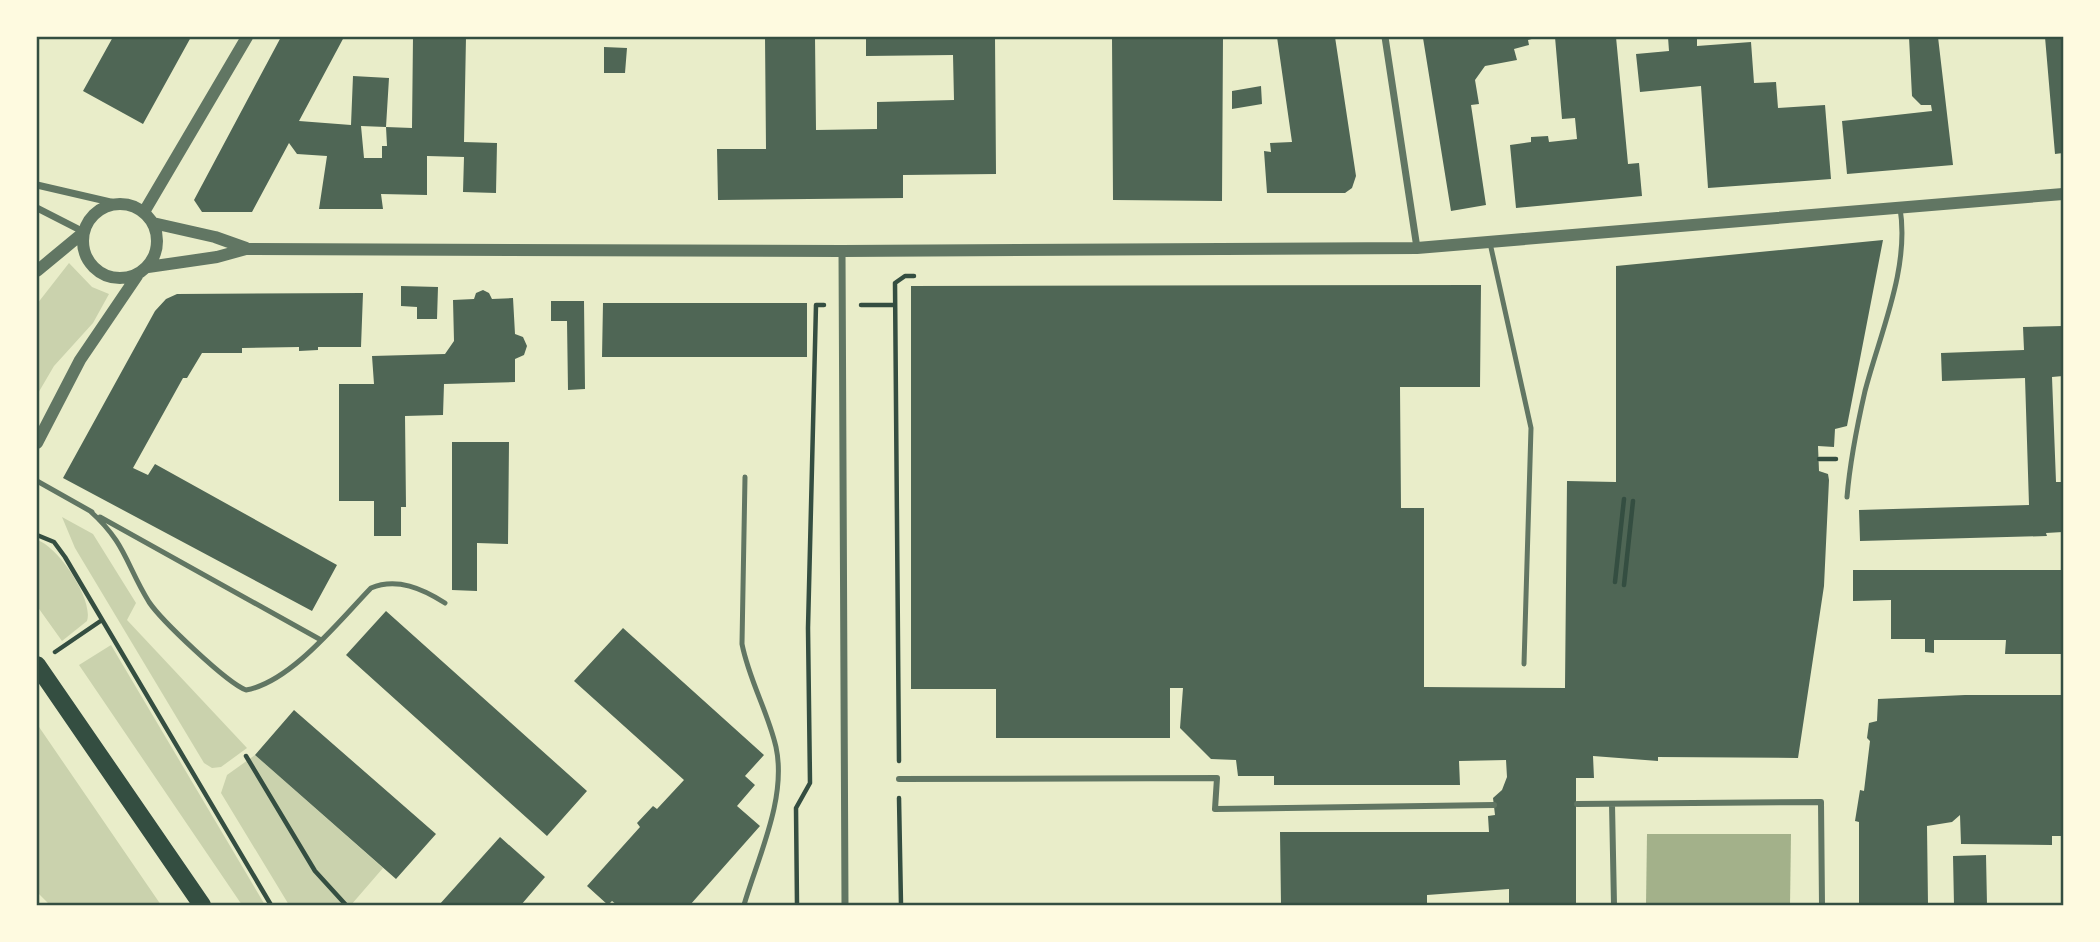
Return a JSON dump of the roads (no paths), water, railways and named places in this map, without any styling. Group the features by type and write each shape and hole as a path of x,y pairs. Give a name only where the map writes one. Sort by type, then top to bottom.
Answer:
{"main road":[{"path":"37,665 202,905"}],"street":[{"path":"144,212 247,37"},
{"path":"1385,37 1417,248"},
{"path":"37,185 144,212 153,223 158,246 80,360 37,443"},
{"path":"84,232 85,256 92,267 114,278 217,257 246,248 842,251 1417,248 2063,194"},
{"path":"37,271 84,232 97,212 119,204"},
{"path":"37,208 84,232"},
{"path":"153,223 215,237 246,248"},
{"path":"842,251 845,905"},
{"path":"899,779 1217,778 1216,808 1494,805"},
{"path":"1577,804 1821,802 1822,905"},
{"path":"1612,804 1614,905"}],"lane":[{"path":"1847,497 1850,460 1894,283 1904,230 1900,208"},
{"path":"1490,243 1531,428 1524,664"},
{"path":"744,905 775,799 779,766 772,733 751,679 742,644 745,477"},
{"path":"37,481 321,639"},
{"path":"90,512 113,531 156,611 238,687 246,690 273,682 321,639 371,588 379,584 404,585 424,590 445,603"}]}
